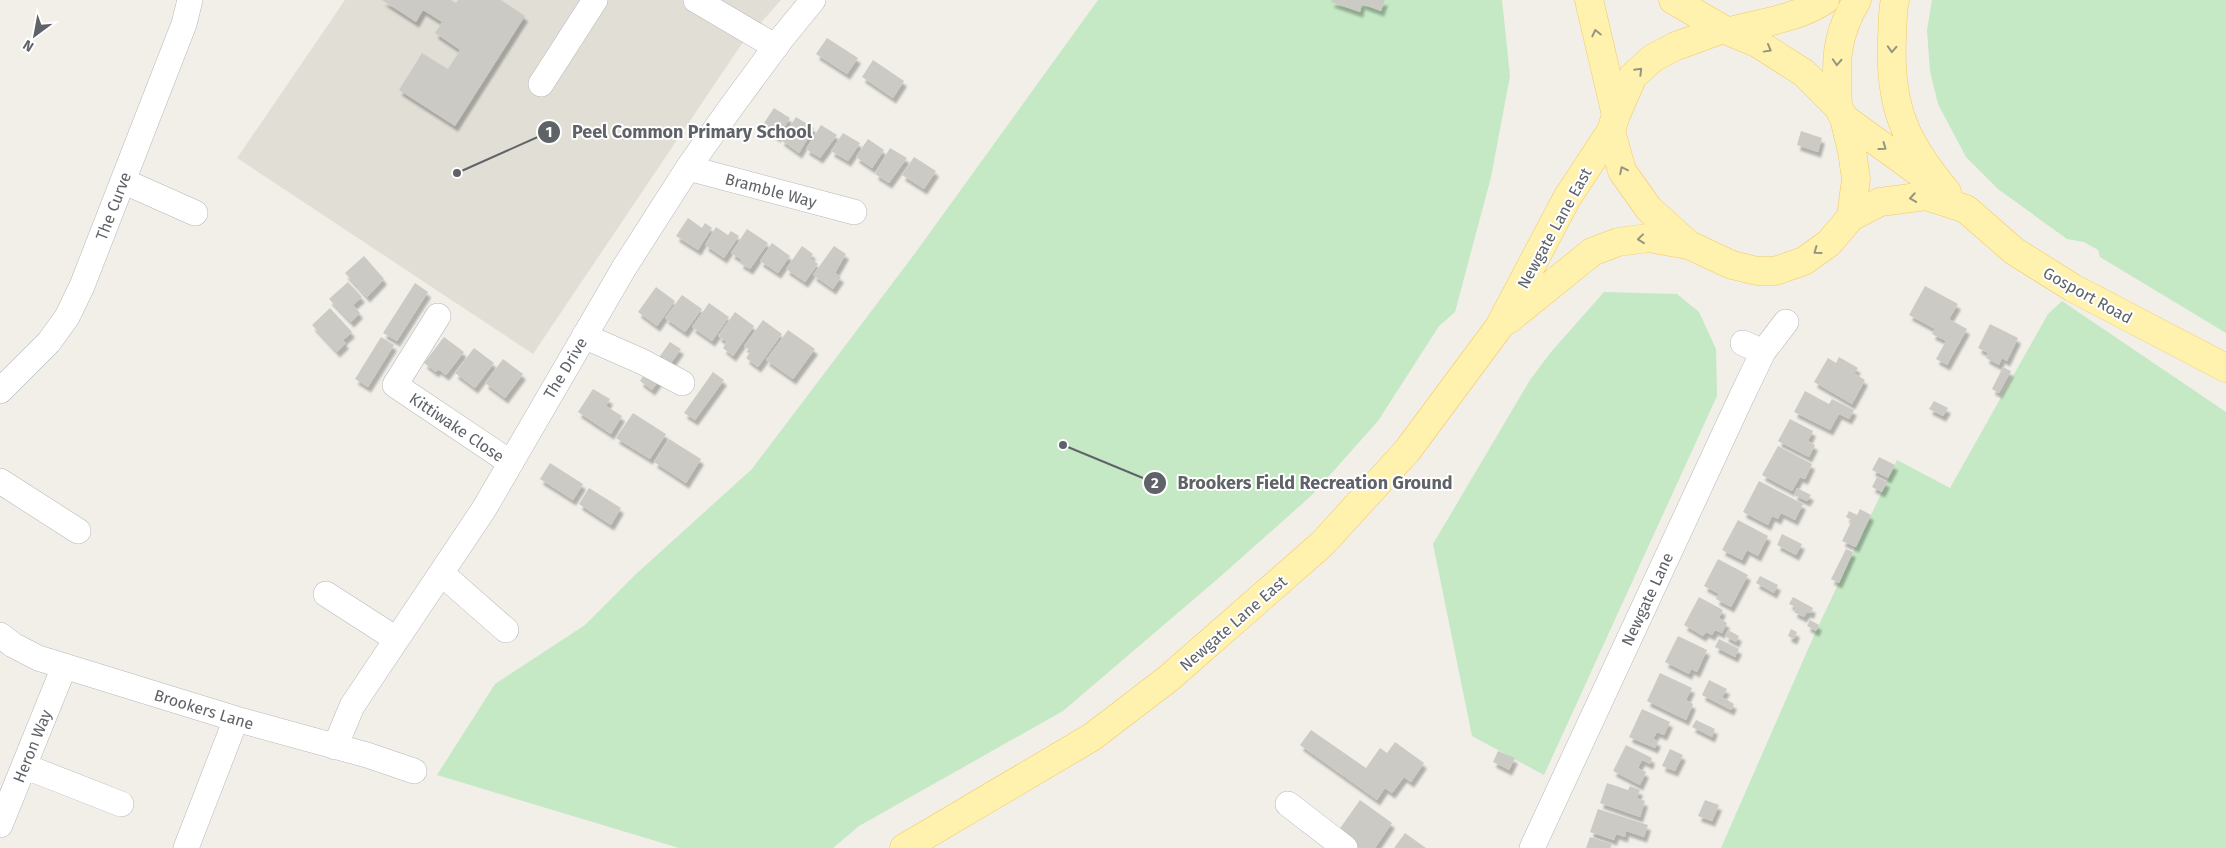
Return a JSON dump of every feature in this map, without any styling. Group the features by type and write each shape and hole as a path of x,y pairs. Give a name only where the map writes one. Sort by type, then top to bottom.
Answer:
{"main road":[{"path":"1589,0 1613,123 1617,155 1628,179 1649,210 1689,245 1732,265 1757,271 1775,271 1804,261 1829,243 1851,216 1880,202 1926,196 1953,199"},
{"path":"1673,0 1726,30 1758,43 1804,72 1841,113 1953,199"},
{"name":"Newgate Lane East","path":"904,848 1092,737 1169,678 1322,544 1407,451 1499,327 1567,198 1613,123 1633,76 1653,58 1676,46 1726,30 1789,17 1816,6 1825,0"},
{"path":"1851,216 1856,178 1852,151 1841,113 1836,60 1839,40 1848,16 1857,0"},
{"path":"1895,0 1891,62 1893,90 1900,119 1923,164 1953,199"},
{"name":"Gosport Road","path":"1953,199 2014,252 2073,288 2226,368"},
{"name":"Newgate Lane East","path":"1499,327 1592,252 1618,242 1648,238 1689,245"}],"street":[{"name":"The Curve","path":"0,391 49,342 67,317 82,286 123,182 184,24 190,0"},
{"path":"541,84 595,0"},
{"path":"696,0 776,47"},
{"name":"The Drive","path":"335,747 352,706 484,509 624,268 688,168 776,47 813,0"},
{"name":"Bramble Way","path":"688,168 854,212"},
{"path":"123,182 195,214"},
{"name":"Kittiwake Close","path":"438,316 395,385 511,463"},
{"name":"Newgate Lane","path":"1532,848 1753,347 1786,322"},
{"path":"584,336 683,382"},
{"path":"0,481 78,531"},
{"path":"441,573 506,630"},
{"path":"326,594 396,639"},
{"name":"Brookers Lane","path":"0,635 13,645 38,658 64,667 414,771"},
{"name":"Heron Way","path":"0,824 64,667"},
{"path":"186,848 236,719"},
{"path":"24,766 121,804"},
{"path":"1288,804 1345,848"}],"shaded area":[{"path":"345,0 781,0 741,45 533,354 237,158"}],"green space":[{"path":"1098,0 1502,0 1510,76 1491,177 1455,312 1439,326 1378,421 1312,495 1221,576 1063,711 859,826 833,848 679,848 437,775 495,684 585,625 635,575 752,469 913,256"},
{"path":"1932,0 2226,0 2226,333 2100,257 2098,250 2084,242 2067,239 1998,189 1966,157 1938,104 1930,71 1927,30"},
{"path":"1604,292 1677,294 1699,312 1716,349 1717,396 1544,775 1472,736 1433,544 1530,380 1551,352"},
{"path":"2062,301 2226,412 2226,848 1721,848 1816,631 1897,460 1950,488 2048,314"}],"building":[{"path":"382,0 451,0 456,3 458,0 501,0 525,16 455,126 399,90 422,53 448,69 460,50 435,33 442,22 423,10 416,22"},
{"path":"1332,0 1385,0 1381,11 1362,4 1360,12 1331,2"},
{"path":"827,38 858,58 847,74 816,54"},
{"path":"873,60 904,81 893,98 862,77"},
{"path":"774,108 790,118 778,137 762,126"},
{"path":"796,117 814,128 799,153 781,140"},
{"path":"821,125 837,135 820,158 806,149"},
{"path":"1801,131 1822,138 1818,152 1797,145"},
{"path":"843,133 860,143 848,161 831,151"},
{"path":"868,139 884,150 872,168 856,157"},
{"path":"890,148 907,158 889,183 875,174"},
{"path":"914,157 936,171 924,189 902,175"},
{"path":"688,218 702,228 705,223 712,228 698,250 676,236"},
{"path":"716,227 728,235 731,231 739,236 724,258 705,245"},
{"path":"747,229 768,243 750,269 740,263 742,260 731,253"},
{"path":"772,243 790,256 778,273 760,261"},
{"path":"802,246 813,254 810,258 818,264 805,282 786,269"},
{"path":"834,246 846,254 835,273 841,277 833,289 813,275"},
{"path":"364,256 384,279 367,297 345,273"},
{"path":"348,282 362,297 353,305 360,313 351,322 329,299"},
{"path":"415,283 428,292 397,341 383,333"},
{"path":"1925,286 1958,304 1949,319 1967,329 1947,365 1936,359 1946,341 1932,334 1935,329 1909,315"},
{"path":"656,287 675,301 657,326 638,312"},
{"path":"682,295 702,309 685,332 665,318"},
{"path":"709,303 729,317 712,341 692,327"},
{"path":"330,308 352,332 343,340 346,343 337,352 312,325"},
{"path":"735,312 754,326 733,356 723,348 727,342 718,336"},
{"path":"763,320 782,334 758,367 746,358 751,351 744,346"},
{"path":"1990,324 2018,338 2007,361 2002,358 1999,365 1986,358 1988,353 1978,348"},
{"path":"788,330 815,349 793,379 766,360"},
{"path":"381,337 394,345 368,387 355,379"},
{"path":"444,337 464,352 446,375 438,369 436,372 424,363"},
{"path":"670,342 681,349 668,367 657,360"},
{"path":"474,348 494,363 475,388 455,373"},
{"path":"1839,357 1858,368 1854,373 1865,380 1852,404 1814,382 1828,358 1836,363"},
{"path":"503,359 523,374 505,398 485,383"},
{"path":"2003,367 2011,371 1999,393 1992,389"},
{"path":"647,371 660,379 652,390 640,381"},
{"path":"713,372 724,380 695,420 684,413"},
{"path":"593,389 610,399 606,406 622,416 611,434 578,412"},
{"path":"1805,391 1829,404 1832,399 1854,410 1849,419 1839,414 1830,430 1794,412"},
{"path":"1934,401 1948,408 1943,416 1929,409"},
{"path":"633,413 666,434 650,459 616,438"},
{"path":"1790,419 1813,431 1808,441 1815,445 1809,457 1778,441"},
{"path":"669,439 701,459 686,483 654,462"},
{"path":"1778,446 1812,464 1805,479 1800,477 1792,491 1762,475"},
{"path":"1879,457 1895,465 1888,478 1872,470"},
{"path":"550,463 583,484 573,500 540,479"},
{"path":"1877,477 1887,482 1882,492 1872,487"},
{"path":"1759,481 1803,504 1795,520 1781,513 1778,519 1772,516 1768,525 1743,512"},
{"path":"589,488 621,508 611,525 579,504"},
{"path":"1797,488 1811,495 1807,501 1794,495"},
{"path":"1860,509 1871,515 1856,547 1842,541 1852,520 1846,517 1849,511 1857,515"},
{"path":"1738,520 1768,536 1758,556 1747,550 1742,560 1722,550"},
{"path":"1782,534 1802,544 1796,555 1777,545"},
{"path":"1846,549 1853,552 1839,583 1831,579"},
{"path":"1718,559 1748,575 1731,607 1716,599 1719,594 1704,586"},
{"path":"1760,576 1778,585 1774,593 1756,583"},
{"path":"1699,597 1723,610 1719,618 1727,623 1722,633 1715,630 1712,635 1706,632 1703,636 1684,625"},
{"path":"1793,597 1813,608 1811,613 1807,612 1804,617 1794,612 1796,607 1789,604"},
{"path":"1810,620 1819,625 1816,631 1807,626"},
{"path":"1791,629 1797,632 1794,639 1788,636"},
{"path":"1728,630 1739,636 1736,642 1725,636"},
{"path":"1678,636 1707,650 1697,672 1691,669 1689,674 1665,662"},
{"path":"1719,639 1739,649 1735,657 1715,647"},
{"path":"1660,673 1692,688 1686,700 1693,704 1686,720 1647,701"},
{"path":"1709,680 1727,689 1722,697 1734,704 1731,710 1702,695"},
{"path":"1642,709 1670,722 1664,735 1657,732 1653,739 1658,741 1655,748 1629,737"},
{"path":"1696,720 1715,729 1712,737 1692,727"},
{"path":"1311,730 1366,768 1380,748 1387,753 1395,742 1424,763 1411,782 1404,777 1392,793 1385,788 1377,800 1300,745"},
{"path":"1626,745 1652,758 1650,764 1642,760 1638,768 1646,772 1640,785 1613,771"},
{"path":"1670,749 1683,755 1675,771 1662,766"},
{"path":"1498,751 1515,758 1509,770 1493,762"},
{"path":"1607,783 1628,790 1630,786 1640,790 1637,798 1645,801 1640,817 1600,803"},
{"path":"1360,800 1392,823 1375,848 1357,848 1336,834"},
{"path":"1705,800 1719,805 1712,821 1698,816"},
{"path":"1598,809 1648,825 1644,837 1626,831 1625,837 1616,834 1614,840 1590,832"},
{"path":"1405,833 1426,848 1394,848"},
{"path":"1590,837 1612,844 1610,848 1586,848"}],"place":[{"name":"Peel Common Primary School","path":"457,173"},
{"name":"Brookers Field Recreation Ground","path":"1063,445"}]}
